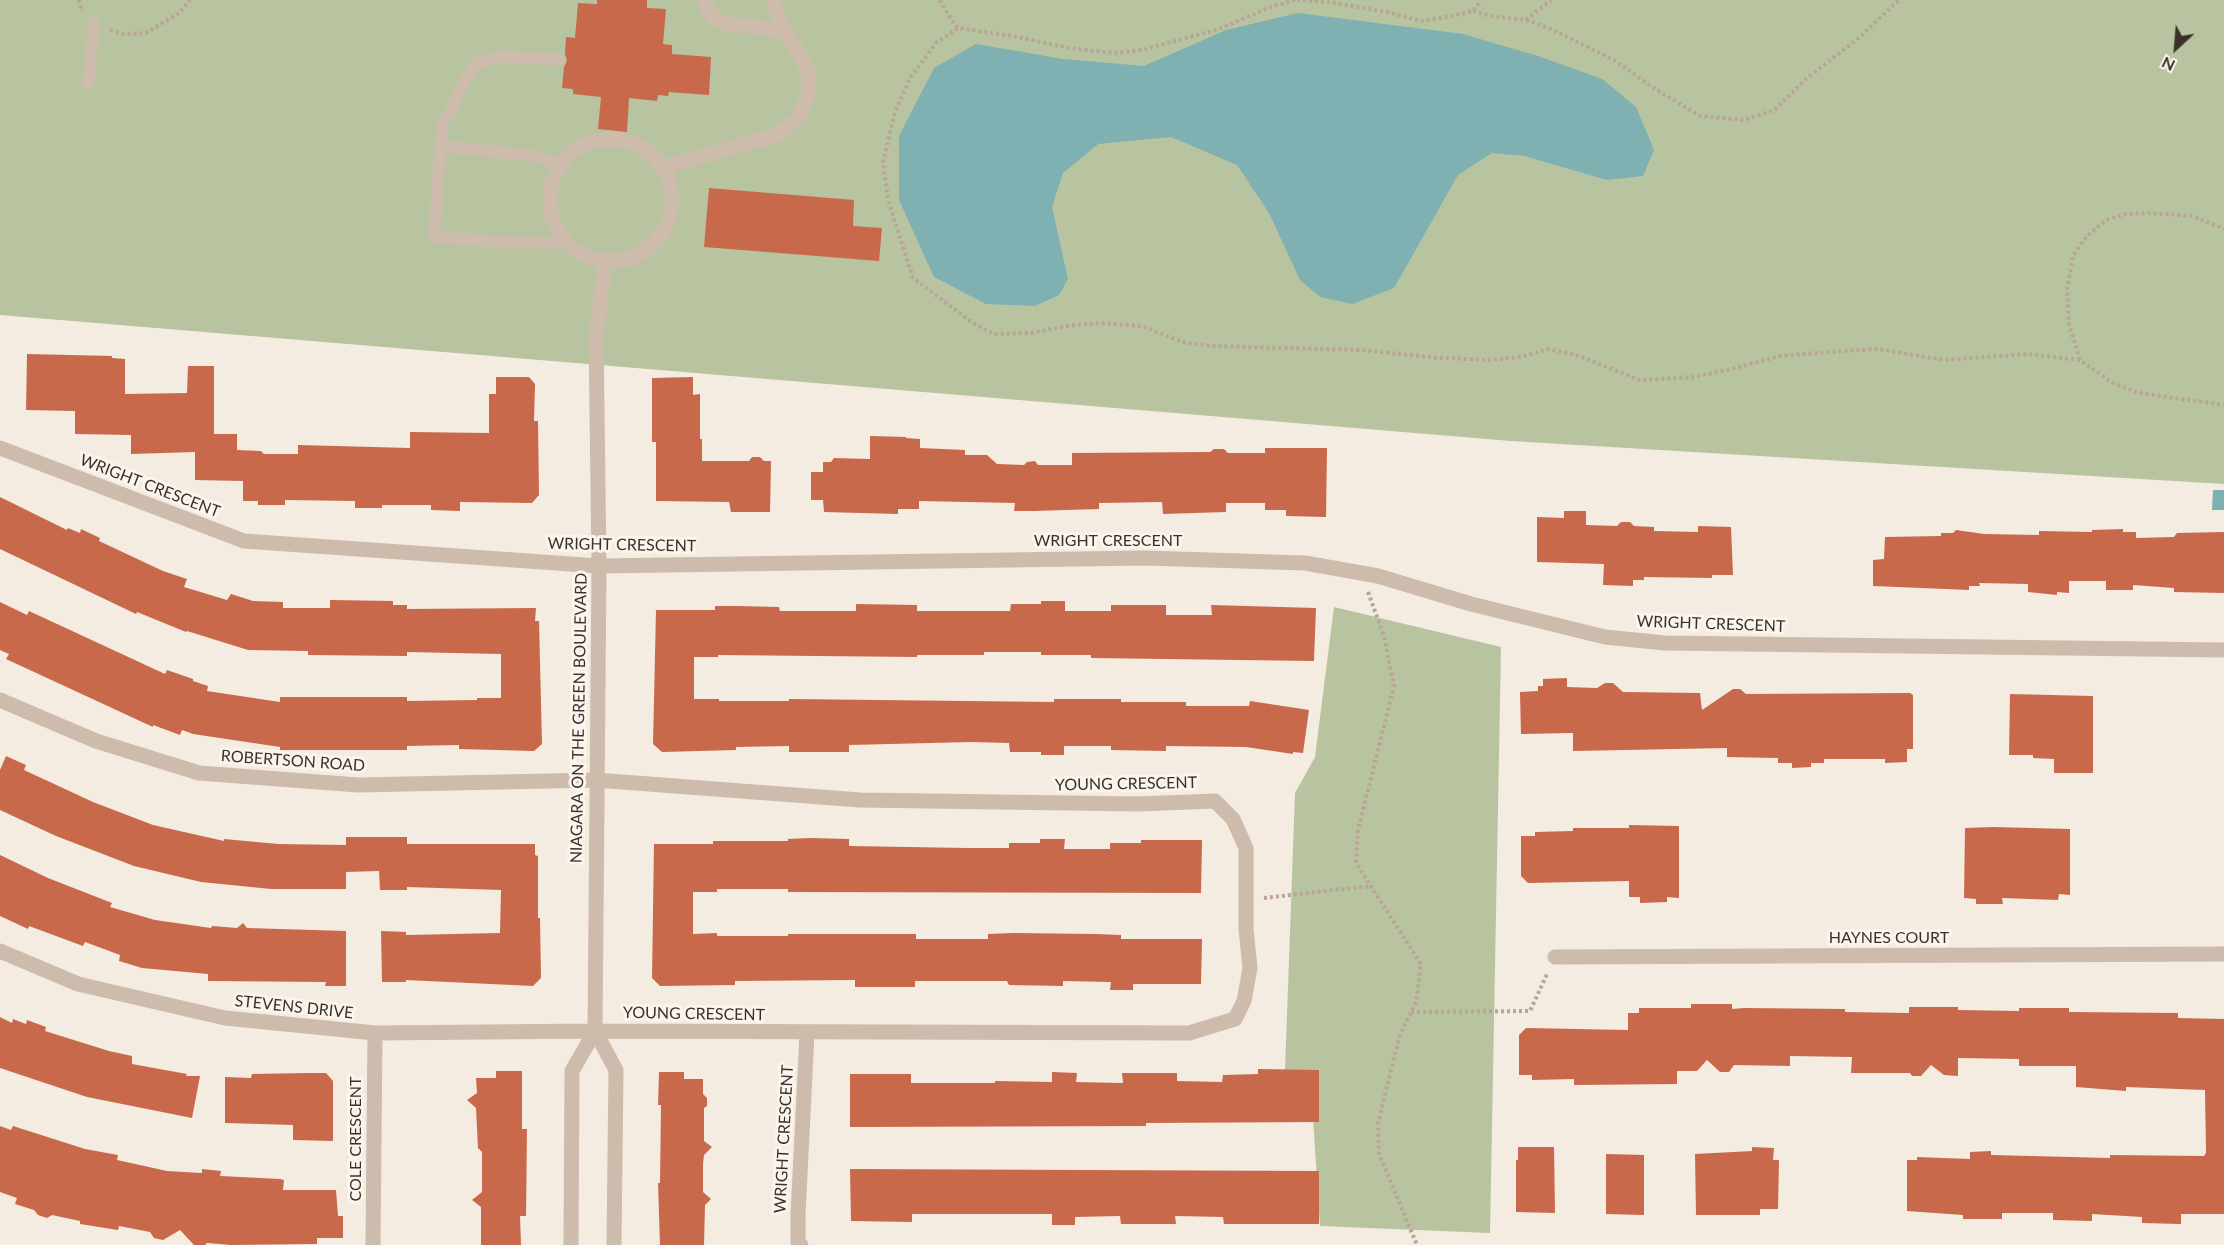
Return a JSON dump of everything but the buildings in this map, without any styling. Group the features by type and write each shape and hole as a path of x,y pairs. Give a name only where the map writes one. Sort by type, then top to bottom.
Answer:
{"street":[{"path":"704,0 710,14 718,21 729,25 754,26 785,33"},
{"path":"664,167 777,135 800,116 809,93 809,74 798,51 785,33 773,0"},
{"path":"611,138 631,141 648,151 664,167 670,183 672,203 668,222 658,239 643,252 625,260 605,261 585,256 567,243 555,226 549,205 551,184 560,164 574,150 592,141 611,138"},
{"name":"NIAGARA ON THE GREEN BOULEVARD","path":"605,261 596,335 599,566 595,1031 616,1070 614,1245"},
{"name":"WRIGHT CRESCENT","path":"0,448 244,541 599,566 1145,558 1305,563 1360,573 1605,637 1665,643 2224,650"},
{"name":"ROBERTSON ROAD","path":"0,700 96,741 199,773 358,785 596,780"},
{"name":"YOUNG CRESCENT","path":"595,1031 1189,1033 1235,1020 1244,1001 1250,968 1246,929 1246,848 1233,819 1215,801 1138,804 860,800 596,780"},
{"name":"STEVENS DRIVE","path":"0,951 78,984 225,1018 375,1033 595,1031"},
{"name":"HAYNES COURT","path":"1555,957 2224,954"},
{"name":"NIAGARA ON THE GREEN BOULEVARD","path":"571,1245 572,1071 595,1031"},
{"name":"COLE CRESCENT","path":"374,1245 375,1033"},
{"name":"WRIGHT CRESCENT","path":"801,1245 798,1242 798,1215 807,1033"}],"lane":[{"path":"88,84 94,23"},
{"path":"559,60 499,56 479,63 466,76 449,114 442,122 434,237 502,242 567,243"},
{"path":"440,146 535,156 560,164"}],"path":[{"path":"79,0 82,12 98,27 124,34 146,33 179,13 190,0"},
{"path":"940,0 958,28"},
{"path":"1899,0 1860,38 1806,79 1774,110 1744,120 1700,116 1654,89 1614,60 1551,29 1526,20 1490,16 1473,10 1454,16 1420,21 1392,13 1330,2 1296,0 1271,7 1219,29 1142,50 1113,53 1070,48 958,28 936,43 910,78 895,112 883,162 888,200 913,278 973,323 994,334 1031,333 1066,326 1099,323 1142,326 1182,342 1212,346 1360,350 1488,360 1521,357 1549,349 1576,355 1640,380 1694,377 1780,356 1877,349 1944,360 2028,354 2080,360 2113,383 2139,393 2224,405"},
{"path":"1473,10 1480,0"},
{"path":"1526,20 1551,0"},
{"path":"2080,360 2069,324 2067,289 2073,256 2093,231 2106,220 2126,214 2148,213 2192,216 2224,229"},
{"path":"1360,573 1384,636 1394,686 1358,830 1356,863 1420,964 1416,1002 1400,1034 1378,1123 1379,1154 1418,1245"},
{"path":"1246,900 1371,886"},
{"path":"1411,1012 1530,1011 1555,957"}],"green space":[{"path":"0,0 2224,0 2224,484 1511,441 0,315"},
{"path":"1334,607 1501,647 1490,1233 1320,1226 1311,1086 1285,1071 1295,793 1315,757"}],"water":[{"path":"1298,13 1463,34 1538,56 1602,79 1636,107 1654,150 1643,176 1607,180 1524,156 1492,153 1458,175 1394,288 1352,304 1320,297 1300,280 1269,213 1237,165 1171,137 1098,144 1063,173 1052,207 1068,279 1059,295 1035,306 986,304 934,277 899,200 899,136 934,68 976,44 1063,59 1144,66 1226,30"},
{"path":"2213,490 2224,490 2224,510 2212,510"}]}
